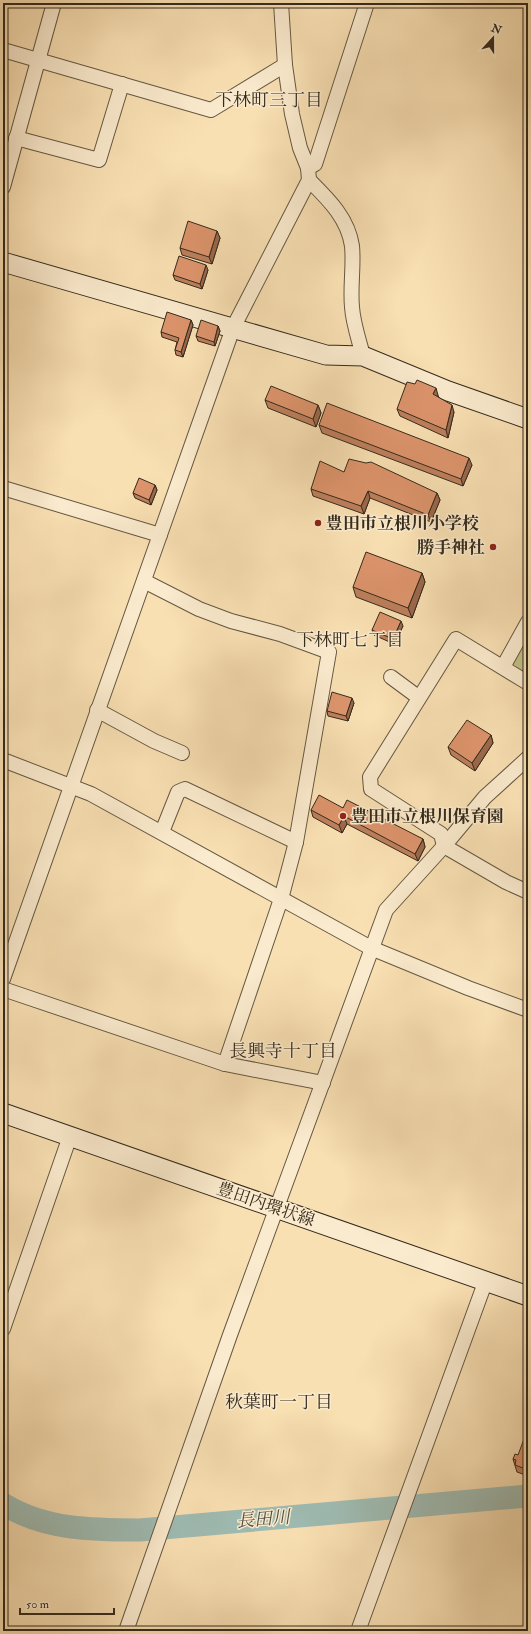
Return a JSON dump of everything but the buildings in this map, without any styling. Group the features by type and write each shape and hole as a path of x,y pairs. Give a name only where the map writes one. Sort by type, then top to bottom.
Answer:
{"street":[{"path":"3,187 54,3"},
{"path":"281,3 285,65 300,148 309,174 344,220 352,246 352,310 362,356"},
{"path":"3,979 233,328 315,164 367,3"},
{"path":"3,50 122,84 147,93 211,110 285,65"},
{"path":"16,138 99,160 122,84"},
{"path":"3,262 326,356 362,356 448,391 528,419"},
{"path":"3,488 160,535"},
{"path":"144,581 200,609 231,621 280,634 329,652 296,842 281,899 225,1064"},
{"path":"503,667 528,622"},
{"path":"528,683 456,639 418,697 370,777 371,789 441,834 444,846 506,882 528,892"},
{"path":"391,677 418,697"},
{"path":"97,710 154,742 182,753"},
{"path":"126,1631 228,1343 386,910 444,846 485,797 528,758"},
{"path":"3,760 72,786 162,832 371,948 468,988 528,1010"},
{"path":"162,832 178,792 185,789 296,842"},
{"path":"3,989 225,1064 323,1083"},
{"name":"豊田内環状線","path":"3,1113 486,1280 528,1296"},
{"path":"3,1329 70,1136"},
{"path":"358,1631 486,1280"}],"shaded area":[{"path":"528,632 528,678 512,668 511,663"}],"waterway":[{"name":"長田川","path":"3,1504 19,1513 52,1524 87,1529 140,1530 528,1496"}],"place":[{"name":"豊田市立根川小学校","path":"318,523"},
{"name":"勝手神社","path":"493,547"},
{"name":"豊田市立根川保育園","path":"343,816"}],"district":[{"name":"下林町三丁目","path":"269,100"},
{"name":"下林町七丁目","path":"350,640"},
{"name":"長興寺十丁目","path":"283,1051"},
{"name":"秋葉町一丁目","path":"279,1402"}]}
